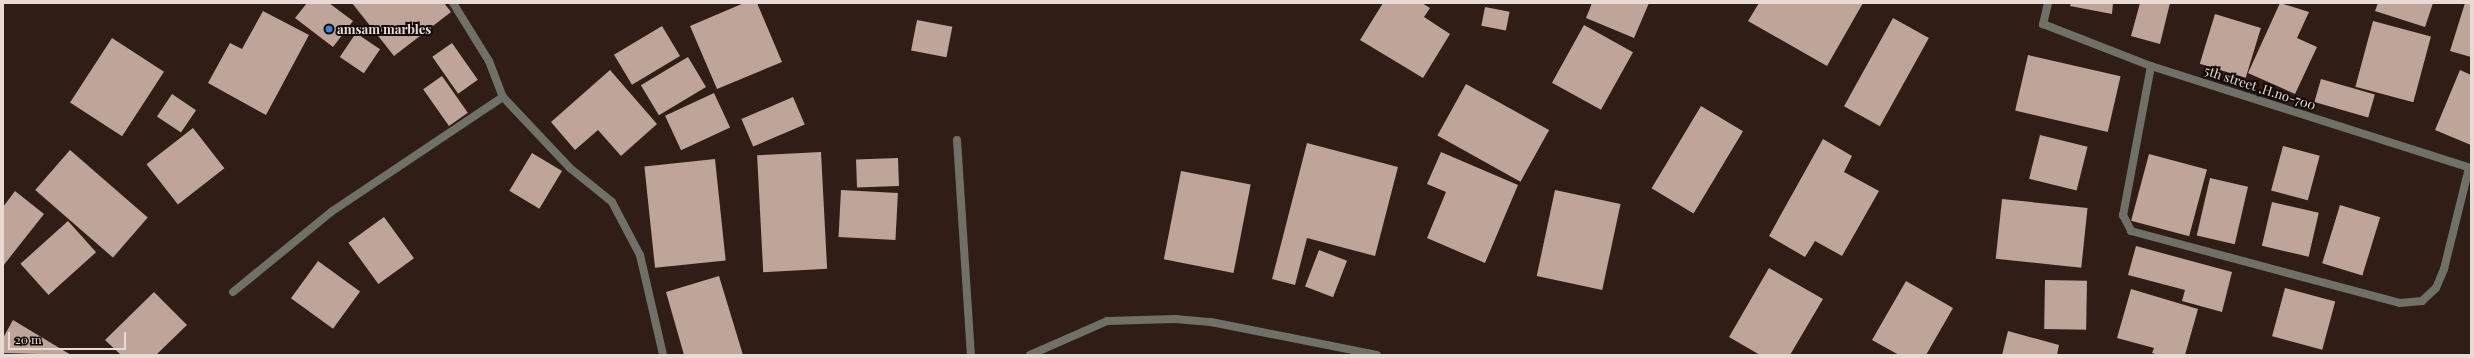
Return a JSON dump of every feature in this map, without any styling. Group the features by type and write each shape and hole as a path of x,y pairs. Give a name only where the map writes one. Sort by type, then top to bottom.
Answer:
{"street":[{"path":"453,3 489,61 503,98 570,168 612,202 640,255 663,355"},
{"name":"5th street ,H.no-700","path":"2048,3 2043,24 2151,66 2470,168"},
{"path":"2151,66 2123,215 2131,231 2400,303 2422,301 2436,288 2444,269 2470,168"},
{"path":"233,292 331,212 503,98"},
{"path":"957,140 971,355"},
{"path":"1030,355 1107,321 1155,319 1211,322 1377,355"}],"building":[{"path":"307,3 329,3 353,21 333,47 295,18"},
{"path":"352,3 444,3 451,12 394,56"},
{"path":"744,3 757,3 782,62 717,89 690,26"},
{"path":"1383,3 1422,3 1430,8 1424,17 1450,34 1423,78 1360,40"},
{"path":"1592,3 1649,3 1634,38 1586,18"},
{"path":"1759,3 1863,3 1827,66 1748,21"},
{"path":"2071,3 2113,3 2112,14 2070,6"},
{"path":"2140,3 2170,3 2160,44 2131,36"},
{"path":"2280,3 2309,12 2297,38 2317,47 2295,94 2248,73"},
{"path":"2378,3 2433,3 2425,27 2375,11"},
{"path":"2465,3 2471,3 2471,57 2450,51"},
{"path":"1485,7 1510,12 1506,30 1481,26"},
{"path":"263,11 309,35 266,115 208,83 230,43 242,49"},
{"path":"2215,14 2261,28 2246,78 2200,64"},
{"path":"1893,18 1929,38 1880,126 1844,106"},
{"path":"917,20 952,27 946,57 911,50"},
{"path":"2373,21 2431,37 2413,102 2355,87"},
{"path":"1584,25 1633,52 1601,110 1552,83"},
{"path":"662,26 680,56 632,85 614,55"},
{"path":"356,33 380,49 364,73 340,57"},
{"path":"112,38 164,72 122,136 70,103"},
{"path":"452,43 478,80 458,94 432,57"},
{"path":"2028,55 2121,76 2108,132 2015,111"},
{"path":"688,57 706,87 659,115 641,85"},
{"path":"610,70 657,124 621,156 598,130 575,150 551,122"},
{"path":"2460,70 2471,75 2471,145 2435,130"},
{"path":"442,76 468,113 449,126 423,89"},
{"path":"2321,79 2375,94 2368,118 2314,102"},
{"path":"1466,84 1549,130 1520,182 1437,136"},
{"path":"714,93 730,127 681,150 665,116"},
{"path":"172,94 196,110 181,133 157,116"},
{"path":"793,97 805,125 753,146 741,119"},
{"path":"1701,106 1743,131 1694,214 1652,188"},
{"path":"193,128 224,168 178,205 147,164"},
{"path":"2040,135 2088,147 2077,191 2029,179"},
{"path":"1823,139 1852,156 1844,172 1879,191 1842,256 1815,241 1805,257 1769,236"},
{"path":"1307,143 1398,167 1375,256 1307,238 1295,285 1272,279"},
{"path":"2283,146 2320,156 2308,200 2271,190"},
{"path":"70,150 148,218 113,258 35,190"},
{"path":"821,152 827,269 763,272 757,155"},
{"path":"1441,152 1518,185 1485,263 1427,238 1446,192 1427,184"},
{"path":"532,153 562,171 539,209 509,191"},
{"path":"2149,154 2207,170 2189,236 2131,221"},
{"path":"898,158 899,186 857,187 856,159"},
{"path":"715,159 726,260 655,268 644,166"},
{"path":"1181,171 1251,185 1234,273 1164,259"},
{"path":"2210,178 2248,187 2235,244 2197,235"},
{"path":"841,190 898,193 895,240 839,237"},
{"path":"1555,190 1621,204 1602,290 1537,276"},
{"path":"15,191 44,214 3,266 3,207"},
{"path":"2002,199 2088,208 2081,268 1996,259"},
{"path":"2272,202 2319,213 2309,257 2262,246"},
{"path":"2340,205 2380,217 2362,276 2322,263"},
{"path":"384,217 414,258 378,284 348,243"},
{"path":"68,221 96,252 49,295 20,264"},
{"path":"2136,246 2232,272 2222,312 2182,301 2185,290 2128,275"},
{"path":"1319,250 1347,261 1333,297 1305,286"},
{"path":"318,261 360,292 333,329 291,298"},
{"path":"1769,268 1823,299 1790,355 1760,355 1729,337"},
{"path":"719,276 743,355 684,355 666,292"},
{"path":"2045,280 2087,281 2086,330 2044,329"},
{"path":"1906,281 1953,308 1926,355 1899,355 1872,340"},
{"path":"2285,288 2335,301 2322,350 2272,336"},
{"path":"2131,289 2198,309 2185,355 2159,355 2152,353 2154,348 2117,338"},
{"path":"154,292 187,325 156,355 121,355 105,340"},
{"path":"13,320 71,355 3,353 3,338"},
{"path":"2008,331 2059,345 2057,355 2002,355"}],"place":[{"name":"amsam marbles","path":"329,29"}]}
